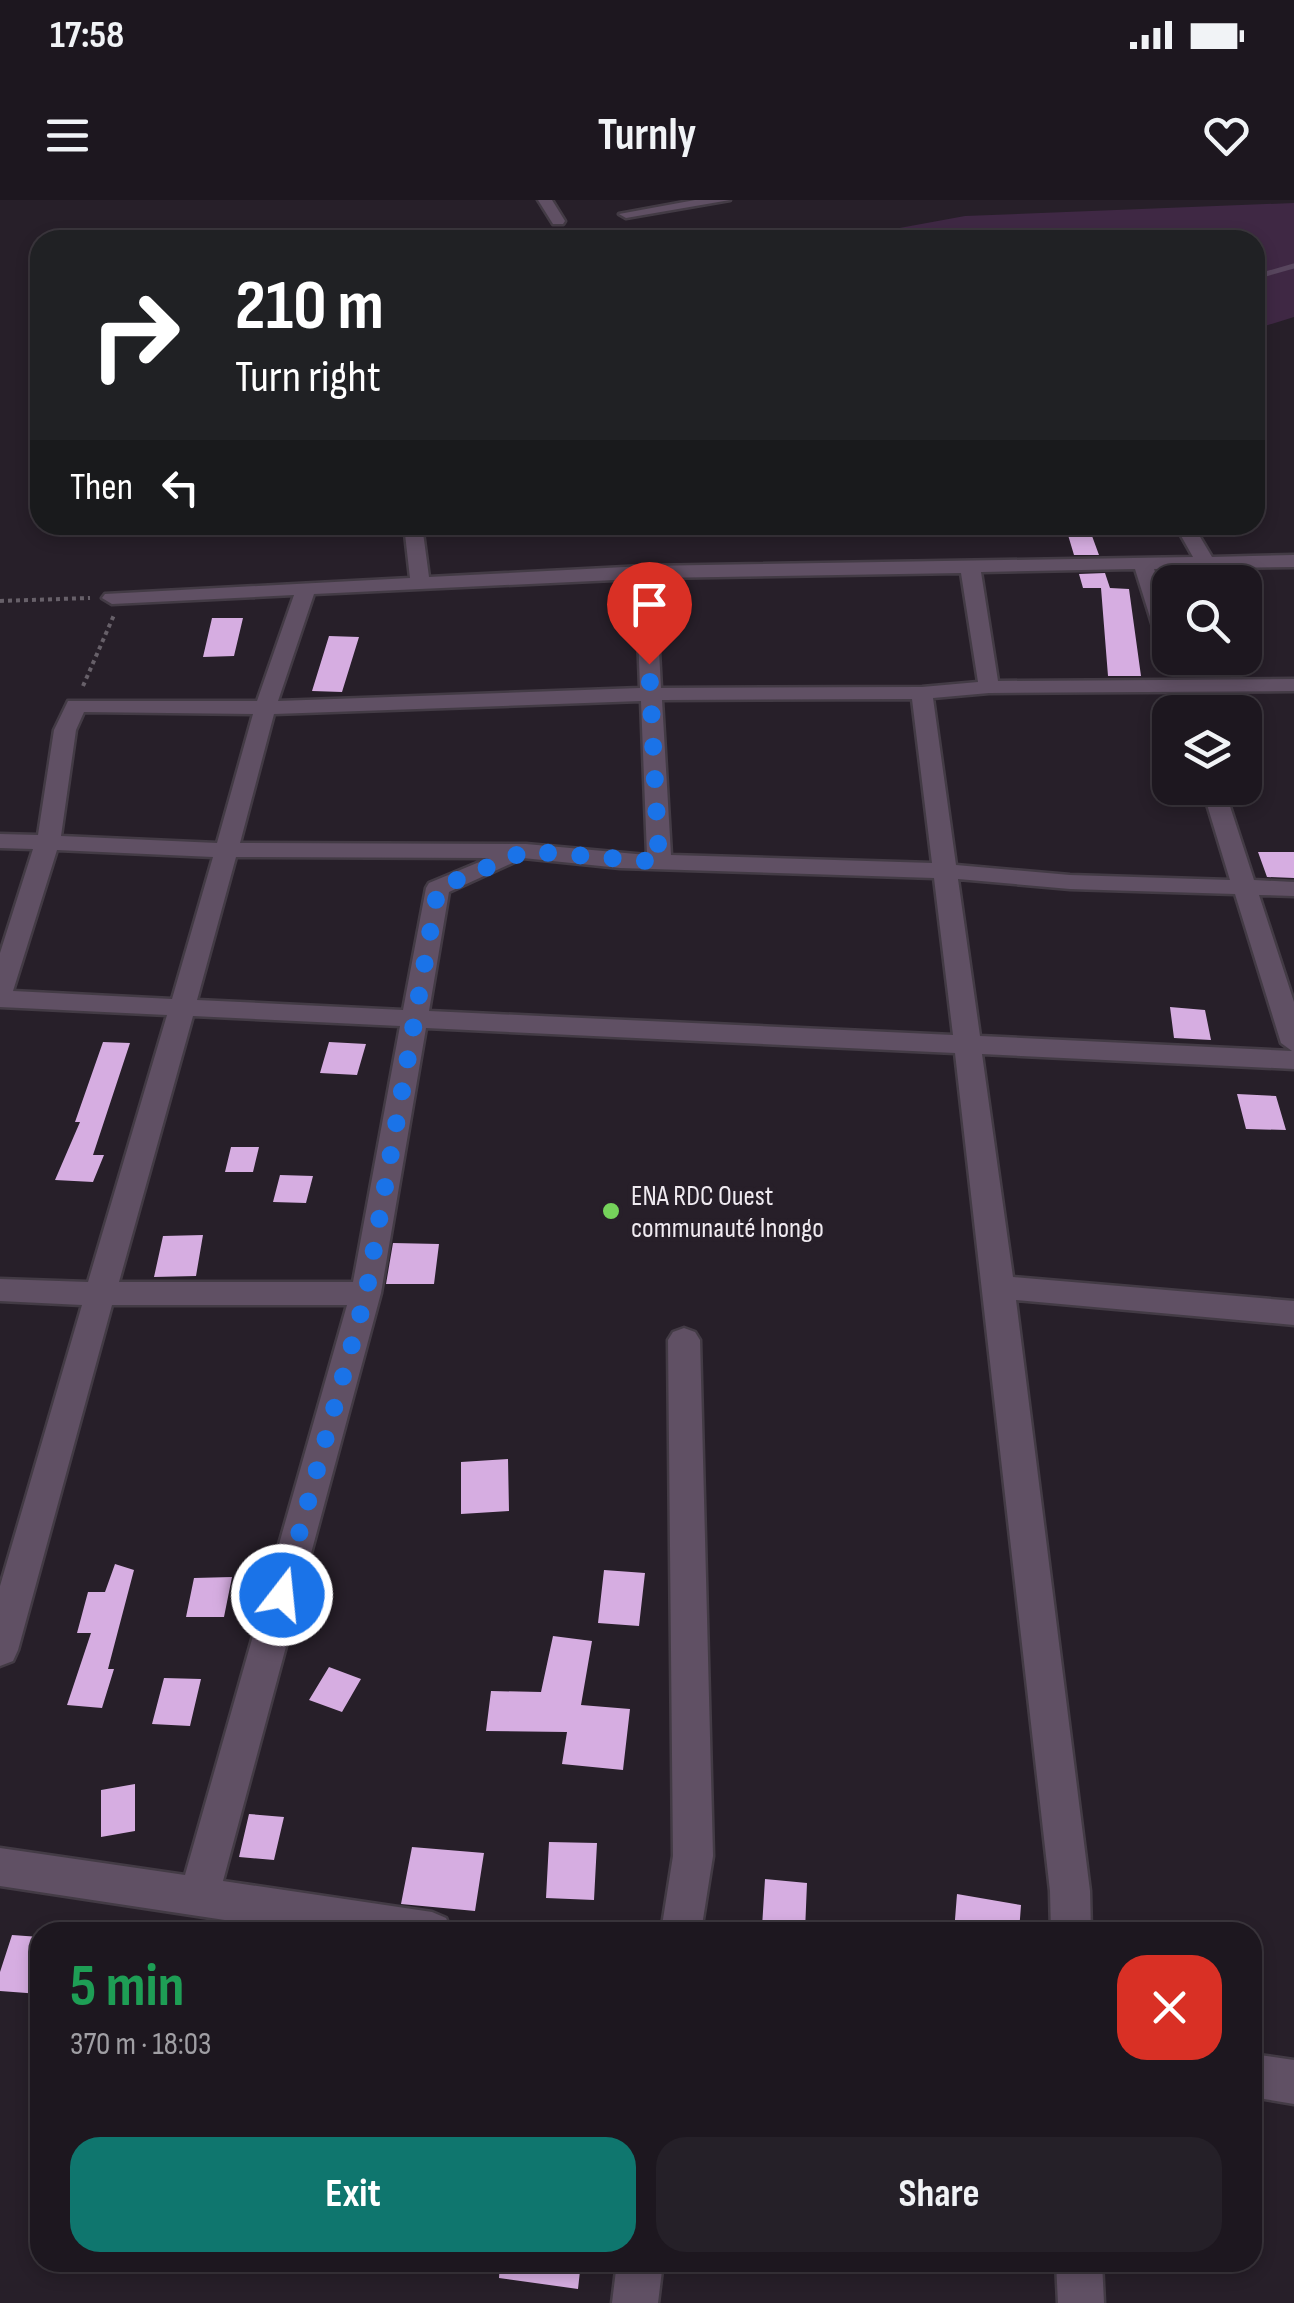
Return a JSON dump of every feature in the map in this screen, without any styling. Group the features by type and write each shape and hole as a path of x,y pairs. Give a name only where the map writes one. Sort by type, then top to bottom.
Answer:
{"street":[{"path":"545,200 558,221"},
{"path":"626,214 655,204 724,200"},
{"path":"415,535 420,583"},
{"path":"1190,535 1206,562"},
{"path":"117,598 645,572 1294,561"},
{"path":"1143,564 1152,593"},
{"path":"970,566 988,687"},
{"path":"645,572 659,862"},
{"path":"0,1650 98,1294 185,1006 264,708 306,589"},
{"path":"1178,675 1184,695"},
{"path":"1294,685 988,687 922,694 651,694 264,708 76,706 65,730 48,842 0,996 1294,1060"},
{"path":"922,694 999,1287 1071,1922"},
{"path":"1219,805 1294,1044"},
{"path":"0,841 227,850 526,851 659,862 946,871 1070,882 1294,889"},
{"path":"199,1896 366,1294 438,888 526,851"},
{"path":"999,1287 1294,1313"},
{"path":"0,1290 366,1294"},
{"path":"682,1922 692,1856 684,1340"},
{"path":"0,1867 367,1922"},
{"path":"1262,2076 1294,2082"},
{"path":"635,2303 639,2272"},
{"path":"1080,2272 1080,2303"}],"path":[{"path":"0,601 117,598 76,706"}],"shaded area":[{"path":"1294,203 1294,317 1265,326 1265,230 889,230 965,216"}],"building":[{"path":"1068,535 1092,535 1099,555 1074,555"},
{"path":"1105,573 1110,588 1129,589 1141,676 1108,676 1101,588 1083,588 1079,574"},
{"path":"212,618 243,618 234,656 203,657"},
{"path":"329,636 359,637 342,692 312,691"},
{"path":"1258,852 1294,852 1294,878 1267,877"},
{"path":"1170,1007 1205,1010 1211,1040 1174,1038"},
{"path":"103,1042 130,1043 93,1155 104,1155 93,1182 55,1180 80,1122 75,1122"},
{"path":"329,1042 366,1044 357,1075 320,1073"},
{"path":"1237,1094 1276,1096 1286,1130 1246,1129"},
{"path":"231,1147 259,1147 253,1172 225,1172"},
{"path":"280,1175 313,1176 306,1203 273,1202"},
{"path":"203,1235 196,1276 154,1277 163,1236"},
{"path":"393,1243 439,1244 434,1284 386,1284"},
{"path":"508,1459 509,1511 461,1514 461,1462"},
{"path":"115,1564 134,1570 102,1708 67,1705 91,1633 77,1633 88,1592 105,1592"},
{"path":"604,1570 645,1573 639,1626 598,1623"},
{"path":"232,1577 224,1617 186,1617 194,1578"},
{"path":"553,1636 592,1641 581,1705 630,1709 623,1770 562,1764 567,1732 486,1731 491,1691 541,1692"},
{"path":"329,1667 361,1679 342,1712 309,1700"},
{"path":"164,1678 201,1679 190,1726 152,1724"},
{"path":"135,1784 135,1831 101,1837 101,1790"},
{"path":"249,1814 284,1817 274,1860 239,1857"},
{"path":"549,1842 597,1843 594,1900 546,1898"},
{"path":"412,1847 484,1853 475,1911 401,1904"},
{"path":"765,1879 807,1883 805,1922 762,1922"},
{"path":"957,1894 1021,1905 1020,1922 955,1922"},
{"path":"12,1935 30,1936 30,1993 0,1991 0,1972"},
{"path":"499,2272 580,2272 578,2289 499,2278"}],"waterway":[{"path":"1265,274 1294,266"}],"place":[{"name":"ENA RDC Ouest communauté Inongo","path":"611,1211"}],"route":[{"path":"282,1595 366,1294 438,888 526,851 659,862 649,664"}]}
